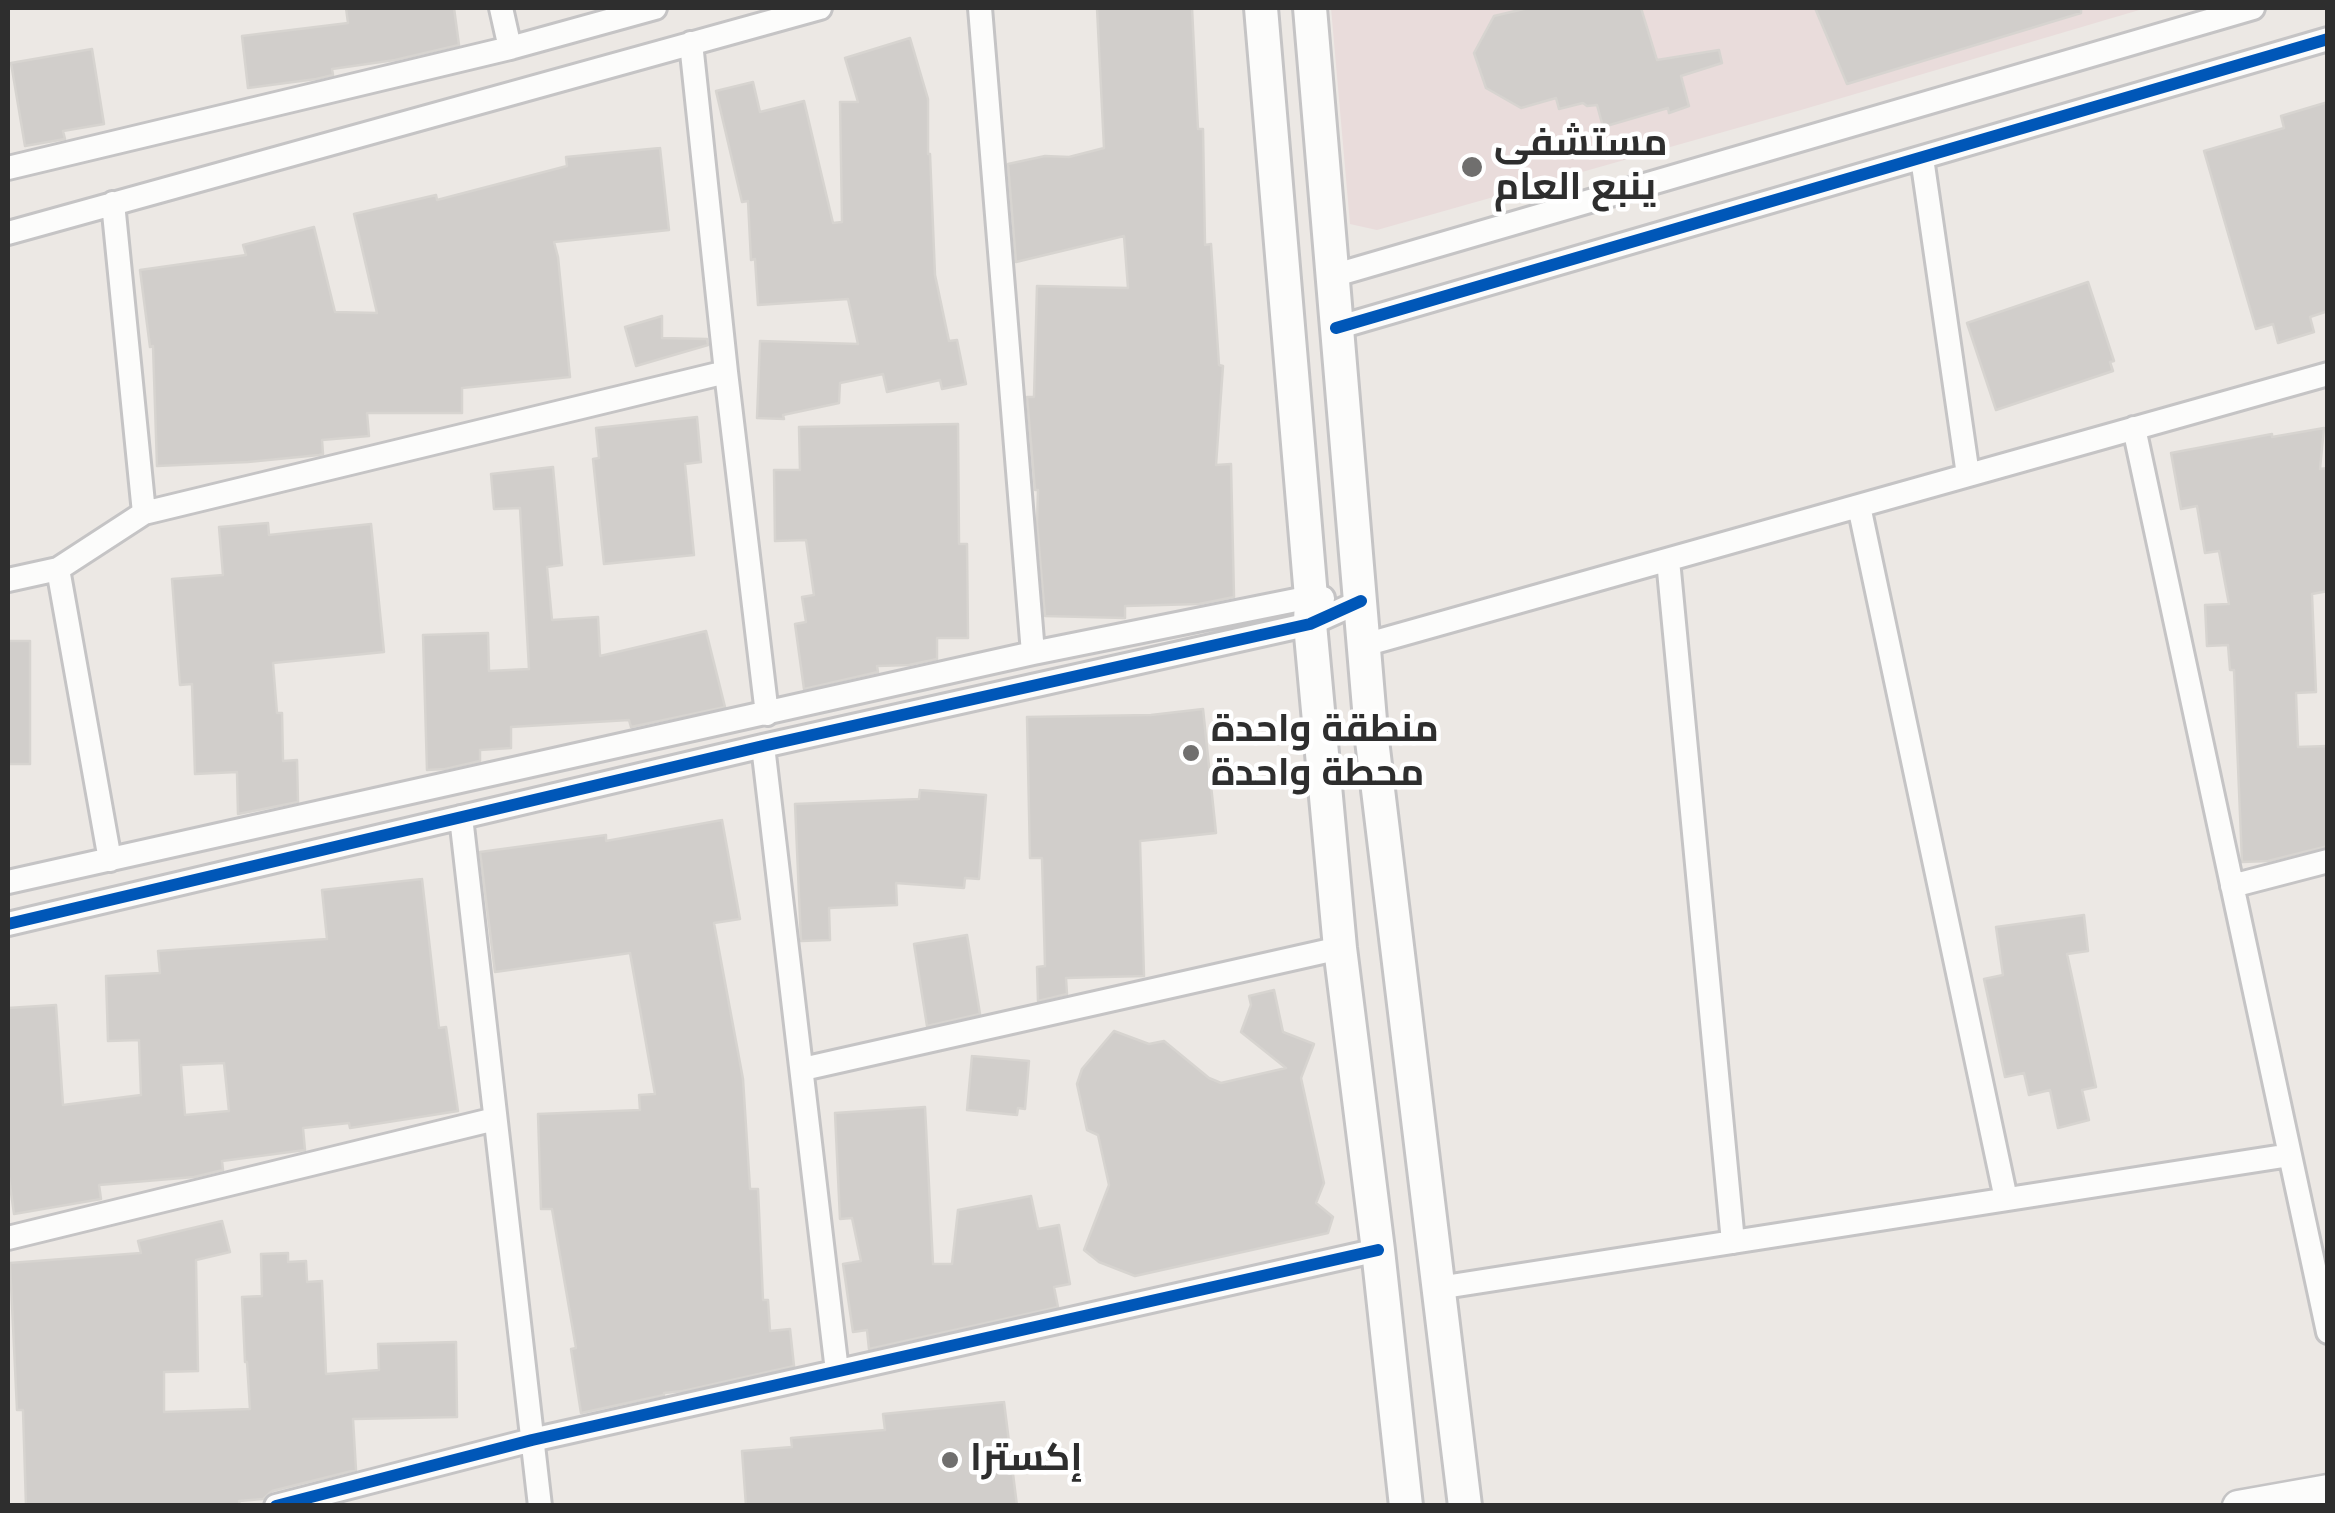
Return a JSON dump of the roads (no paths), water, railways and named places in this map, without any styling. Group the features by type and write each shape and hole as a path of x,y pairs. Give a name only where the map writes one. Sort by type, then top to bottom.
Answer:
{"main road":[{"path":"1261,8 1340,948 1406,1506"},
{"path":"1310,8 1376,770 1465,1506"},
{"path":"1326,778 1376,770"},
{"path":"1390,1506 1402,1468"}],"street":[{"path":"501,8 510,48"},
{"path":"8,168 510,48 655,8"},
{"path":"8,232 820,8"},
{"path":"980,8 1033,653"},
{"path":"1332,276 2252,8"},
{"path":"1336,328 2328,39"},
{"path":"692,43 767,714"},
{"path":"1922,158 1968,475"},
{"path":"114,203 144,513"},
{"path":"8,580 58,569 144,513 726,372"},
{"path":"1364,645 2328,374"},
{"path":"2134,428 2328,1332"},
{"path":"1859,506 2006,1199"},
{"path":"1668,560 1733,1242"},
{"path":"58,569 110,860"},
{"path":"8,924 1362,600"},
{"path":"8,882 1033,653 1311,611"},
{"path":"763,746 837,1371"},
{"path":"460,818 540,1506"},
{"path":"2232,886 2328,861"},
{"path":"802,1070 1340,948"},
{"path":"8,1238 495,1119"},
{"path":"1438,1288 2290,1154"},
{"path":"276,1506 532,1440 1378,1250"},
{"path":"2238,1506 2328,1490"}],"place":[{"name":"مستشفى ينبع العام","path":"1472,167"},
{"name":"منطقة واحدة محطة واحدة","path":"1191,753"},
{"name":"إكسترا","path":"950,1460"}]}
